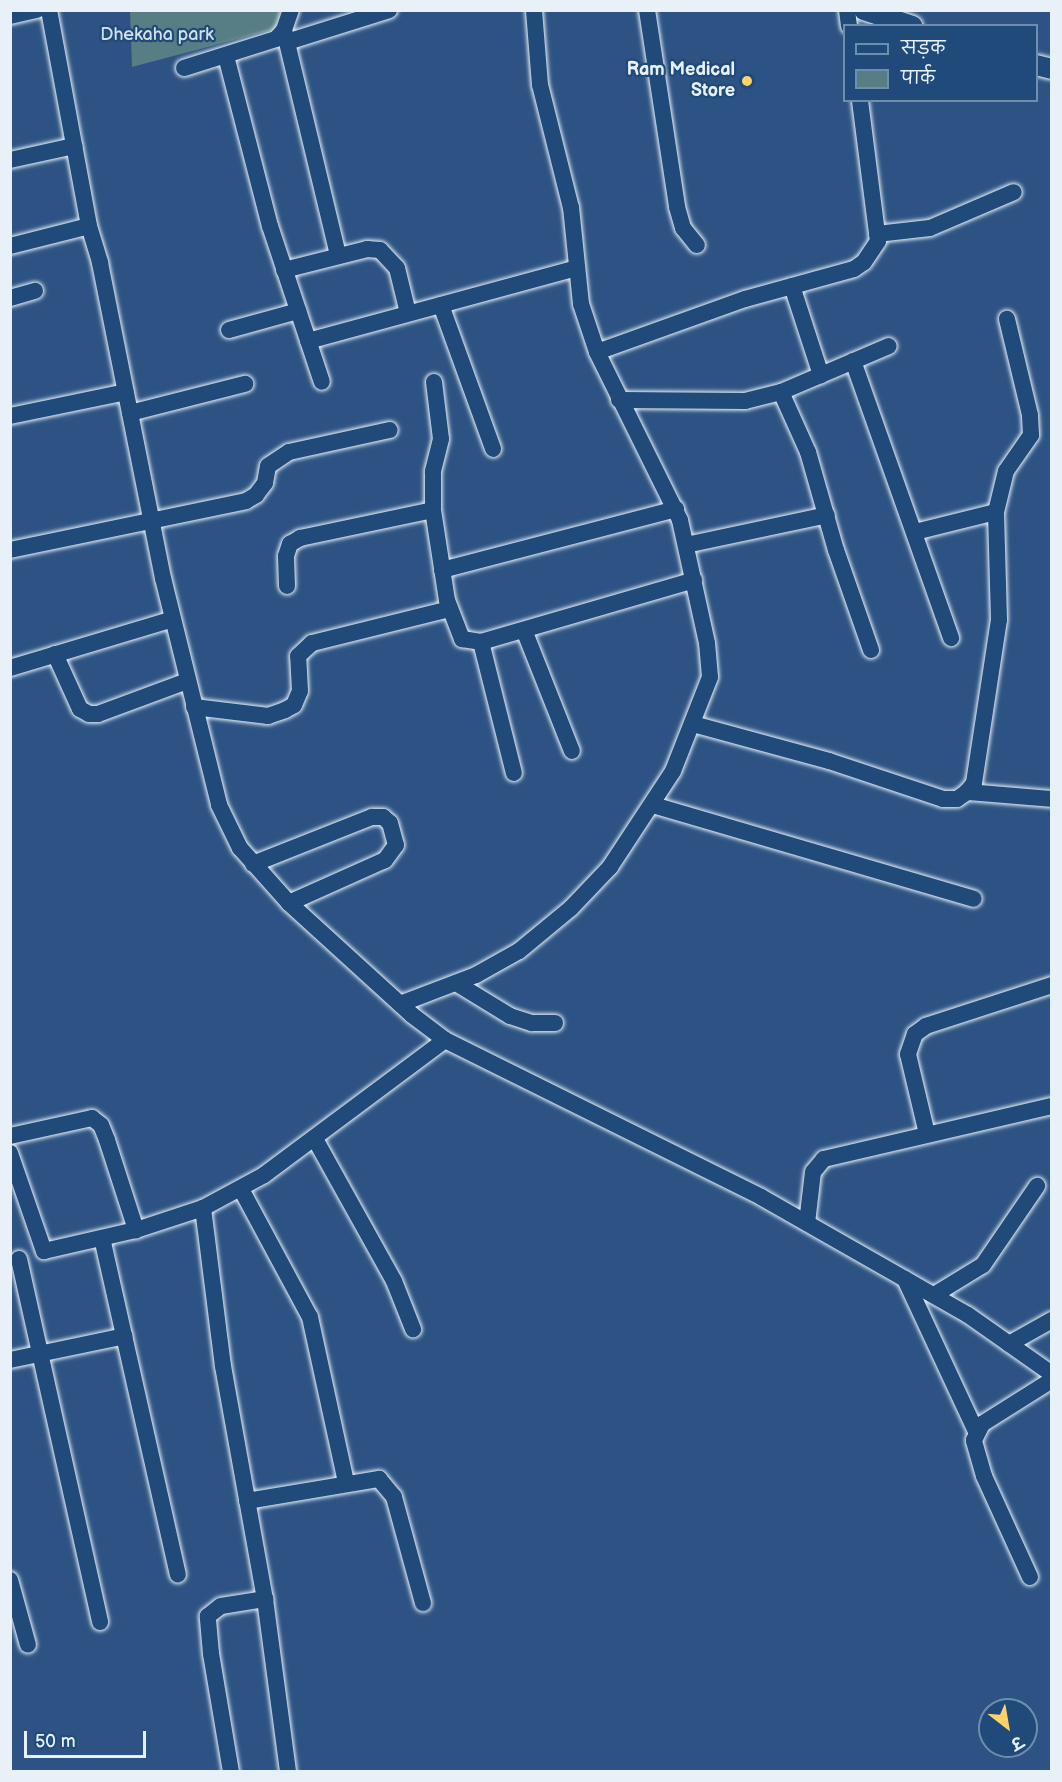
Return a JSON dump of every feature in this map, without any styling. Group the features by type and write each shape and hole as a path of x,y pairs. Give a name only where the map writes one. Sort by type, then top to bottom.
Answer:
{"main road":[{"path":"864,10 906,24"}],"street":[{"path":"10,16 37,10"},
{"path":"50,10 89,226 100,263 173,619 219,805 253,864 289,903 400,1004 445,1040 807,1223 934,1295 1052,1374"},
{"path":"291,10 286,36 338,255"},
{"path":"184,68 286,36 389,10"},
{"path":"400,1004 456,983 519,951 571,908 610,867 653,805 693,724 710,677 694,580 676,509 619,400 597,352 581,304 571,208 540,85 534,10"},
{"path":"647,10 677,207 682,228 697,245"},
{"path":"226,56 284,270 322,382"},
{"path":"597,352 792,286 859,266 873,253 877,234 860,102"},
{"path":"10,160 74,146"},
{"path":"877,234 930,228 1014,192"},
{"path":"10,246 89,226"},
{"path":"284,270 338,255 367,249 380,250 397,268 408,313"},
{"path":"308,341 577,268"},
{"path":"792,286 821,375"},
{"path":"10,298 34,291"},
{"path":"441,305 493,449"},
{"path":"229,330 298,311"},
{"path":"693,724 829,761 943,799 957,799 974,783 999,620 996,512 1006,471 1031,435 1030,415 1007,319"},
{"path":"619,400 710,403 745,401 781,392 889,346"},
{"path":"853,361 951,638"},
{"path":"434,382 441,439 433,472 433,510 449,609 462,639 480,642 694,580"},
{"path":"130,412 245,384"},
{"path":"10,416 126,392"},
{"path":"781,392 808,452 826,515 872,650"},
{"path":"10,550 152,522 256,495 265,483 268,466 290,452 390,429"},
{"path":"442,570 676,509"},
{"path":"287,586 286,556 290,544 300,538 433,510"},
{"path":"915,532 996,512"},
{"path":"686,545 826,515"},
{"path":"194,707 268,716 285,710 294,705 300,691 298,656 312,643 449,609"},
{"path":"10,668 173,619"},
{"path":"524,630 572,751"},
{"path":"480,642 514,773"},
{"path":"55,654 80,709 89,714 98,714 188,681"},
{"path":"967,792 1052,799"},
{"path":"653,805 974,899"},
{"path":"253,864 372,817 383,817 390,823 396,845 386,860 289,903"},
{"path":"456,983 510,1016 532,1023 555,1023"},
{"path":"927,1134 908,1054 915,1034 926,1026 1052,985"},
{"path":"100,1622 39,1353 15,1260 136,1230 203,1208 241,1190 315,1139 445,1040"},
{"path":"807,1223 813,1172 824,1158 1052,1106"},
{"path":"10,1136 92,1118 101,1125 107,1140 136,1230"},
{"path":"315,1139 394,1281 413,1329"},
{"path":"10,1153 44,1251"},
{"path":"934,1295 983,1265 1037,1186"},
{"path":"241,1190 310,1317 346,1482"},
{"path":"203,1208 224,1366 265,1599 288,1772"},
{"path":"102,1238 178,1575"},
{"path":"905,1279 976,1431 975,1449 984,1476 1030,1577"},
{"path":"1009,1344 1052,1320"},
{"path":"10,1360 125,1336"},
{"path":"976,1431 1052,1380"},
{"path":"247,1501 346,1482 379,1479 388,1487 423,1603"},
{"path":"10,1580 28,1645"},
{"path":"231,1772 211,1654 208,1616 221,1606 265,1599"}],"green space":[{"name":"Dhekaha park","path":"281,10 275,29 132,67 130,11"}],"place":[{"name":"Ram Medical Store","path":"747,81"}]}
